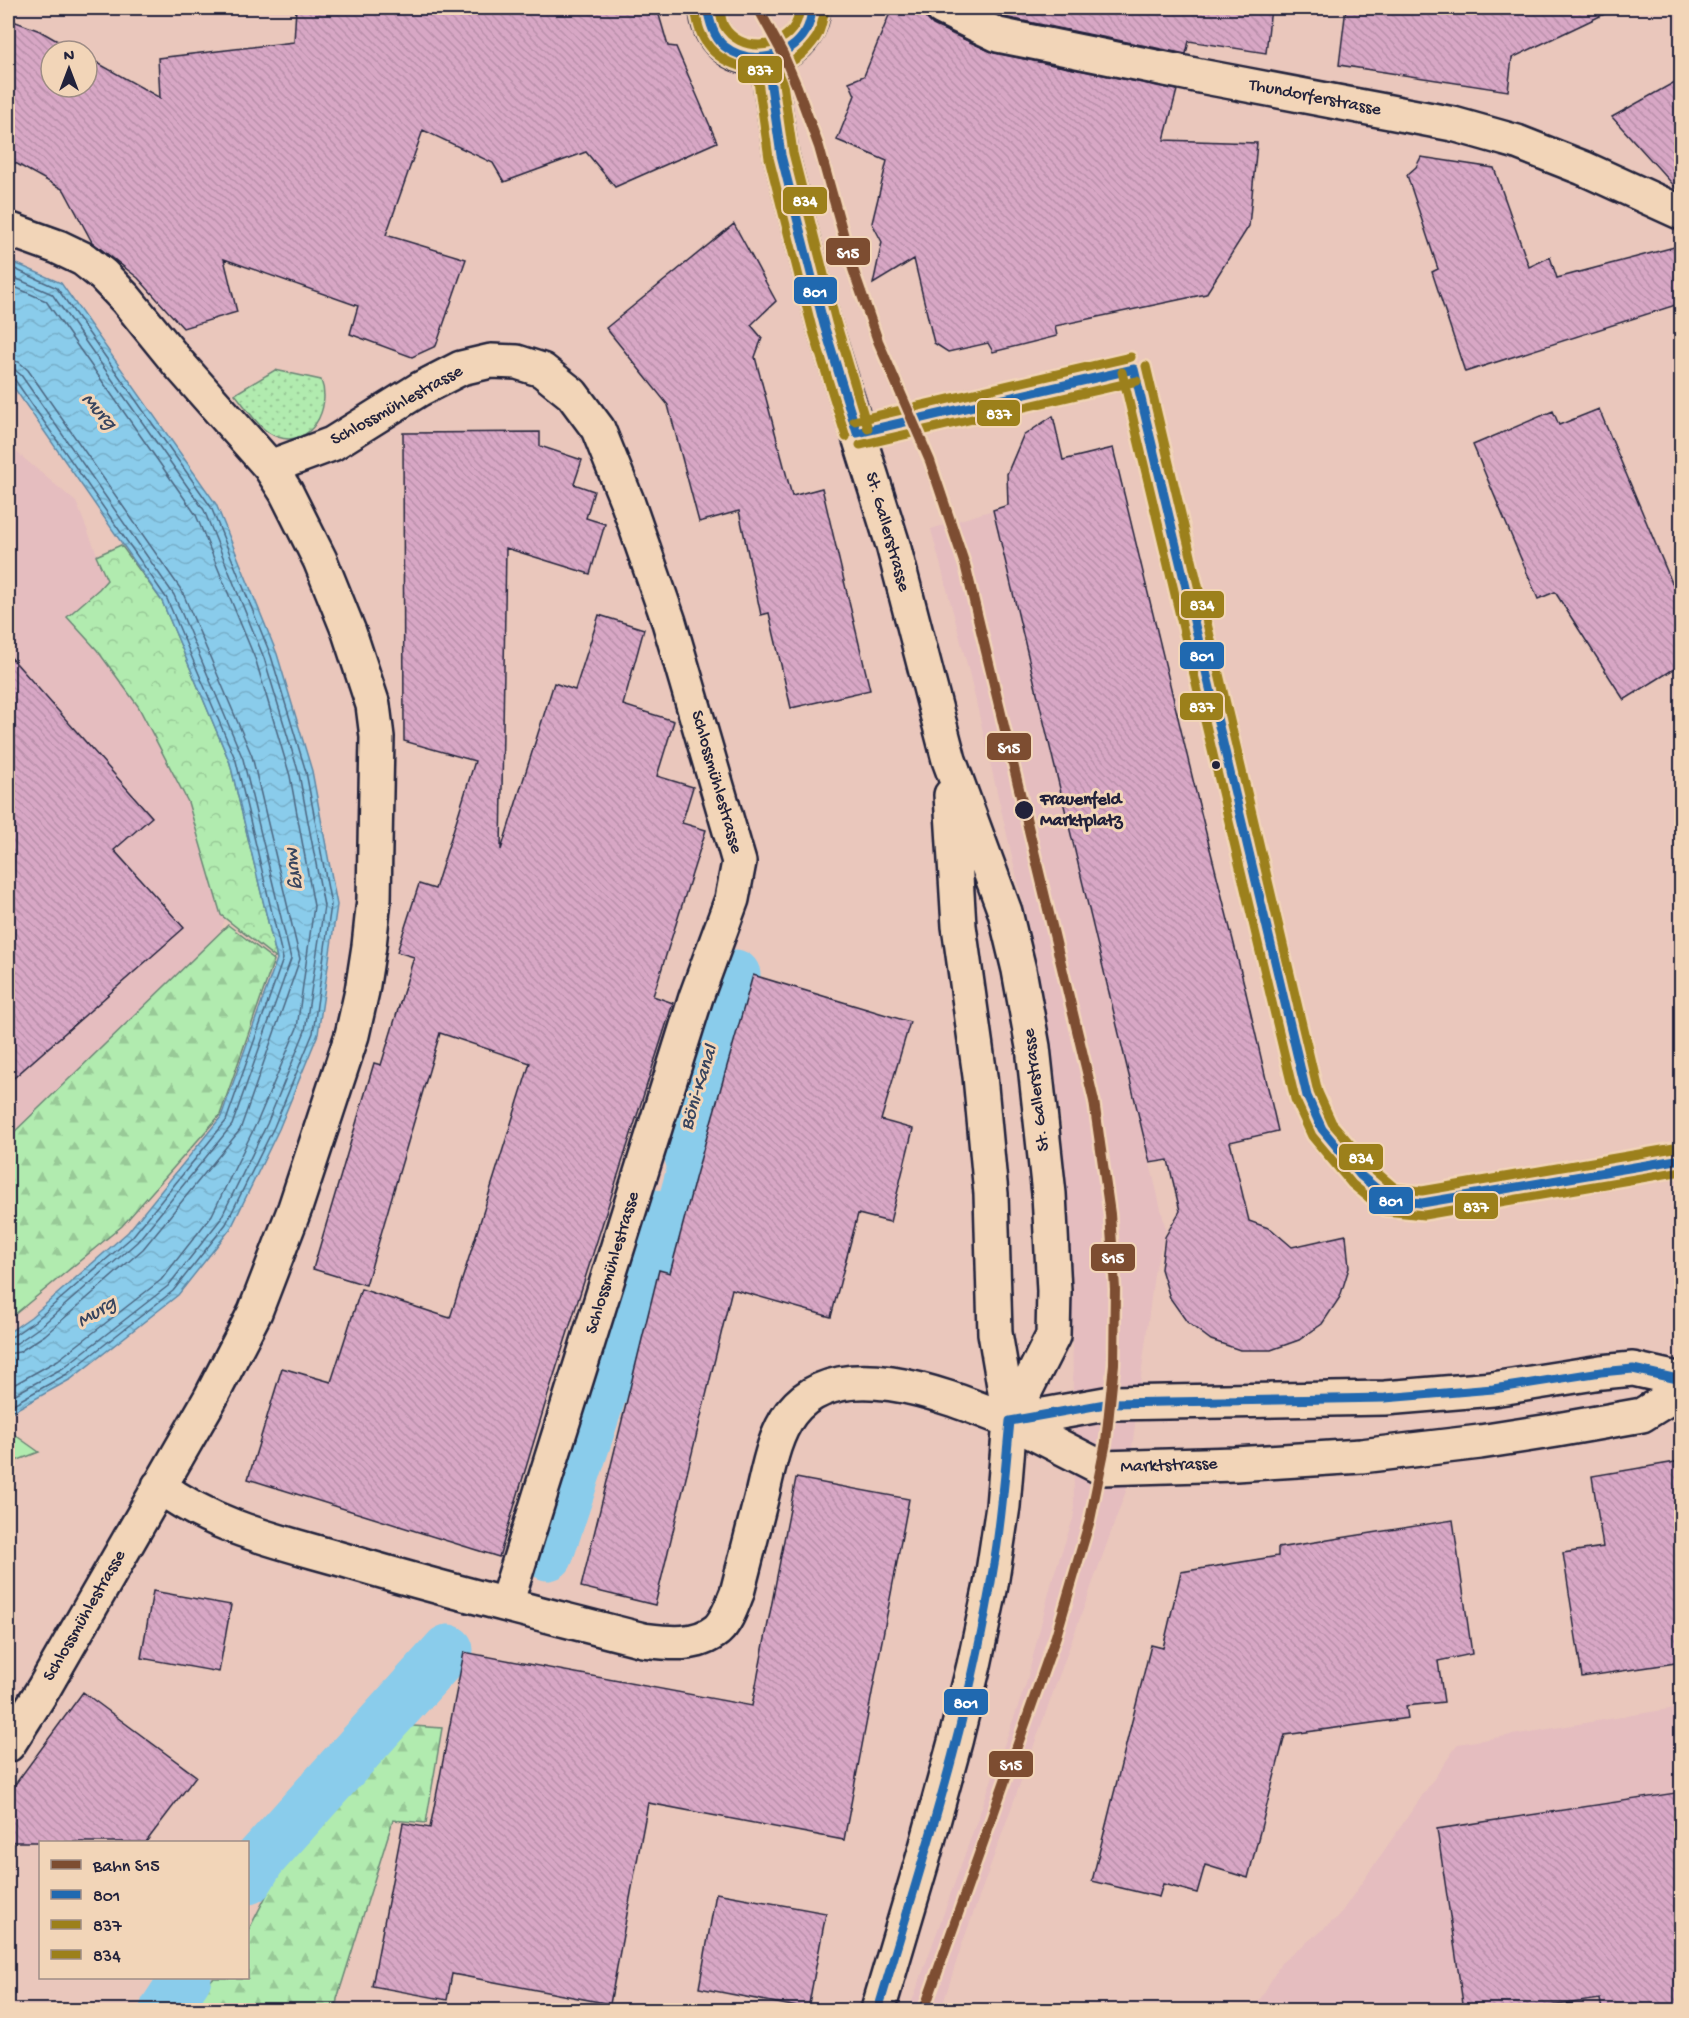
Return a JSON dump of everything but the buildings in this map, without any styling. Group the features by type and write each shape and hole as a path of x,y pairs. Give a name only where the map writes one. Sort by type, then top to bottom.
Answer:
{"street":[{"path":"707,8 707,16 713,31 721,42 734,52 750,58 767,58 783,54 797,45 810,20 831,8"},
{"name":"Thundorferstrasse","path":"942,8 998,35 1454,124 1517,142 1583,168 1682,213"},
{"name":"St. Gallerstrasse","path":"767,58 781,155 824,324 893,545 949,760 1005,912 1020,970 1033,1047 1049,1194 1054,1291 1053,1336 1010,1421"},
{"name":"Schlossmühlestrasse","path":"8,228 75,255 103,275 270,467 286,492 320,560 349,632 373,705 377,737 376,843 369,946 352,1035 295,1208 255,1312 210,1400 50,1677 8,1744"},
{"name":"Schlossmühlestrasse","path":"270,467 332,444 420,389 461,368 491,361 517,362 542,370 572,394 598,429 627,501 669,622 739,862 732,899 696,998 506,1604"},
{"name":"St. Gallerstrasse","path":"878,2010 927,1843 974,1665 991,1585 1003,1506 1010,1421 995,1333 991,1194 980,1076 959,926 949,760"},
{"path":"159,1486 193,1509 251,1534 398,1577 643,1640 670,1643 699,1640 717,1629 729,1614 737,1593 776,1443 791,1413 804,1400 825,1388 845,1382 887,1384 942,1395 1010,1421 1111,1403 1385,1398 1493,1389 1633,1369 1682,1380"},
{"name":"Marktstrasse","path":"1010,1421 1101,1468 1235,1464 1361,1456 1557,1430 1642,1415 1682,1390"}],"shaded area":[{"path":"8,445 76,502 125,623 228,911 172,1062 8,1276"},
{"path":"993,510 1166,1230 1154,1274 1127,1488 961,1947 941,2010 909,2010 1026,1684 1053,1577 1074,1516 1072,1291 1062,1124 1039,972 970,676 931,529"},
{"path":"1681,1707 1681,2010 1254,2010 1281,1963 1338,1917 1458,1744"}],"green space":[{"path":"275,370 321,380 324,402 321,413 309,431 300,437 290,439 271,434 254,419 235,394"},
{"path":"121,545 162,601 230,763 277,959 221,915 188,802 138,706 97,650 67,617 107,580 96,556"},
{"path":"228,925 274,960 220,1115 122,1226 8,1320 8,1138"},
{"path":"8,1430 39,1452 8,1464"},
{"path":"398,1725 442,1728 426,1823 393,1820 337,1999 336,2010 188,2010 212,1979 249,1979 249,1929 305,1821"}],"water":[{"name":"Murg","path":"8,260 61,283 216,504 277,654 312,771 337,905 318,1034 279,1129 231,1228 178,1295 71,1379 8,1414 8,1333 31,1317 128,1232 221,1117 277,959 230,763 162,601 8,379"}],"waterway":[{"name":"Böni-Kanal","path":"650,1256 669,1236 682,1208 693,1167 684,1136 735,975"},
{"path":"548,1555 645,1261 655,1215"},
{"path":"249,1877 260,1859 448,1650"},
{"path":"165,2010 185,1979"}],"rail line":[{"name":"S15","path":"758,8 783,54 797,87 819,147 853,269 878,341 930,461 966,568 1094,1101 1110,1214 1115,1289 1114,1364 1106,1442 1090,1520 1056,1636 924,2010"}],"transit line":[{"name":"801","path":"707,8 715,33 724,46 745,56 757,57 780,53 799,41 807,28 813,8"},
{"name":"834","path":"719,8 723,24 731,34 749,44 760,45 770,44 788,34 796,23 801,8"},
{"name":"837","path":"695,11 701,33 714,52 734,64 757,69 780,67 800,55 818,35 825,11"},
{"name":"834","path":"779,56 793,153 836,322 868,429"},
{"name":"801","path":"767,58 781,155 824,325 857,433"},
{"name":"837","path":"755,60 769,158 812,328 846,437"},
{"name":"834","path":"854,421 1131,357"},
{"name":"834","path":"1146,366 1318,1092 1332,1123 1369,1166 1395,1188 1422,1191 1680,1147"},
{"name":"801","path":"1134,369 1307,1096 1322,1129 1360,1175 1390,1200 1422,1203 1682,1159"},
{"name":"801","path":"857,433 1134,369"},
{"name":"837","path":"1122,372 1295,1099 1312,1136 1352,1184 1385,1211 1424,1215 1682,1171"},
{"name":"837","path":"860,445 1137,381"},
{"name":"801","path":"878,2010 943,1792 971,1682 996,1551 1010,1421 1111,1403 1385,1398 1493,1389 1633,1369 1682,1380"}],"place":[{"name":"Frauenfeld Marktplatz","path":"1024,810"}]}
